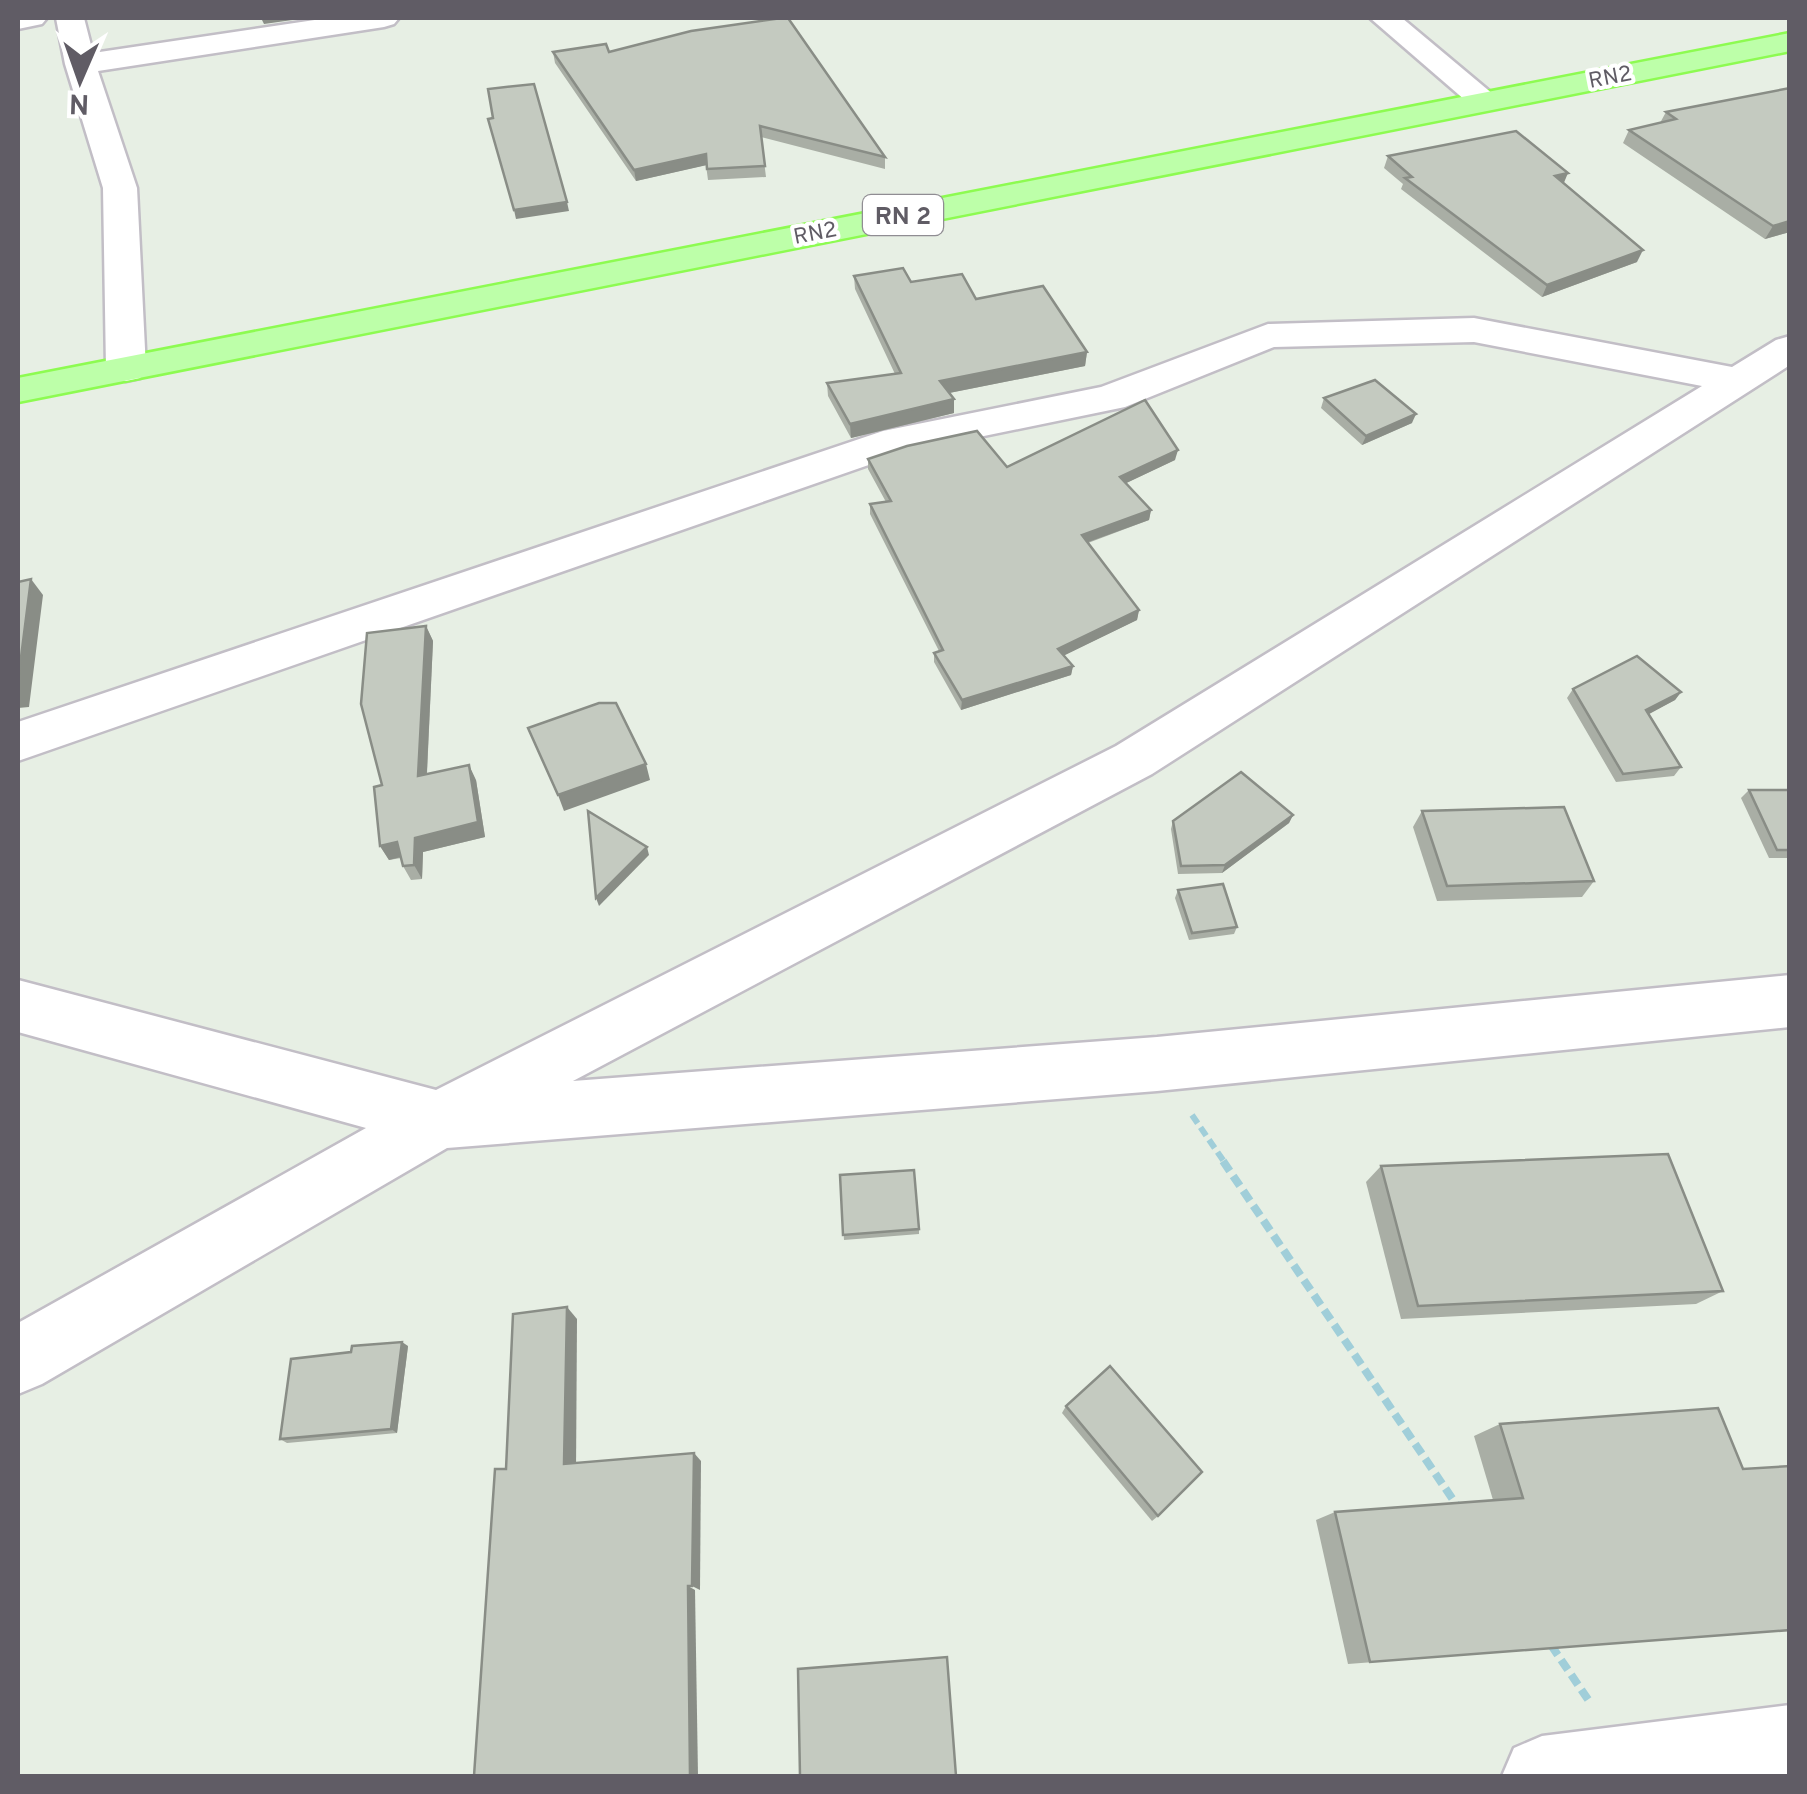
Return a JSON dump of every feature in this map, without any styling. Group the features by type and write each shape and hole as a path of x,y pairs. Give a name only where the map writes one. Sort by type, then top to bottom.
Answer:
{"main road":[{"name":"RN2","path":"18,390 1790,42"}],"street":[{"path":"18,20 32,18"},
{"path":"70,18 80,64 120,188 126,368"},
{"path":"80,64 384,18"},
{"path":"1384,18 1484,100"},
{"path":"18,742 898,440 1111,398 1268,336 1474,330 1736,380"},
{"path":"18,1360 439,1120 1134,760 1790,348"},
{"path":"18,1006 439,1120 1157,1064 1790,1001"},
{"path":"1542,1776 1790,1745"}],"path":[{"path":"1157,1064 1467,1522"},
{"path":"1545,1636 1633,1767"}],"building":[{"path":"788,18 885,157 760,126 765,166 707,169 706,154 634,170 553,52 606,44 609,52 691,31"},
{"path":"534,84 567,202 514,210 488,119 493,118 488,89"},
{"path":"1790,88 1790,221 1773,226 1629,130 1676,119 1666,112"},
{"path":"1516,131 1568,173 1555,176 1643,250 1547,285 1405,178 1412,177 1388,156"},
{"path":"903,268 911,282 962,274 976,299 1043,286 1087,352 940,381 954,399 850,424 827,383 901,373 854,276"},
{"path":"1375,380 1416,414 1366,436 1324,398"},
{"path":"1145,400 1178,450 1120,477 1151,510 1082,535 1139,610 1058,649 1073,666 962,700 934,653 943,650 870,504 891,501 868,459 977,431 1007,467"},
{"path":"31,579 18,681 18,582"},
{"path":"426,626 418,776 469,765 478,822 415,838 414,865 403,866 397,842 380,846 374,787 382,785 361,704 367,633"},
{"path":"1637,656 1681,692 1646,710 1681,767 1623,774 1573,689"},
{"path":"599,703 616,703 646,764 558,795 528,728"},
{"path":"1241,772 1293,815 1225,865 1181,866 1173,821"},
{"path":"1749,790 1790,790 1790,850 1777,850"},
{"path":"1564,807 1594,881 1447,886 1422,811"},
{"path":"588,811 647,847 596,898"},
{"path":"1223,884 1237,927 1192,933 1178,890"},
{"path":"1668,1154 1723,1291 1418,1306 1381,1166"},
{"path":"914,1170 919,1229 843,1235 840,1175"},
{"path":"567,1307 564,1464 694,1453 692,1586 688,1586 690,1776 474,1776 495,1469 506,1469 513,1314"},
{"path":"402,1342 391,1429 280,1439 291,1359 351,1352 352,1346"},
{"path":"1110,1366 1202,1472 1158,1516 1066,1406"},
{"path":"1718,1408 1743,1469 1790,1466 1790,1630 1370,1662 1335,1512 1523,1498 1500,1424"},
{"path":"947,1657 956,1776 800,1776 798,1669"}]}
